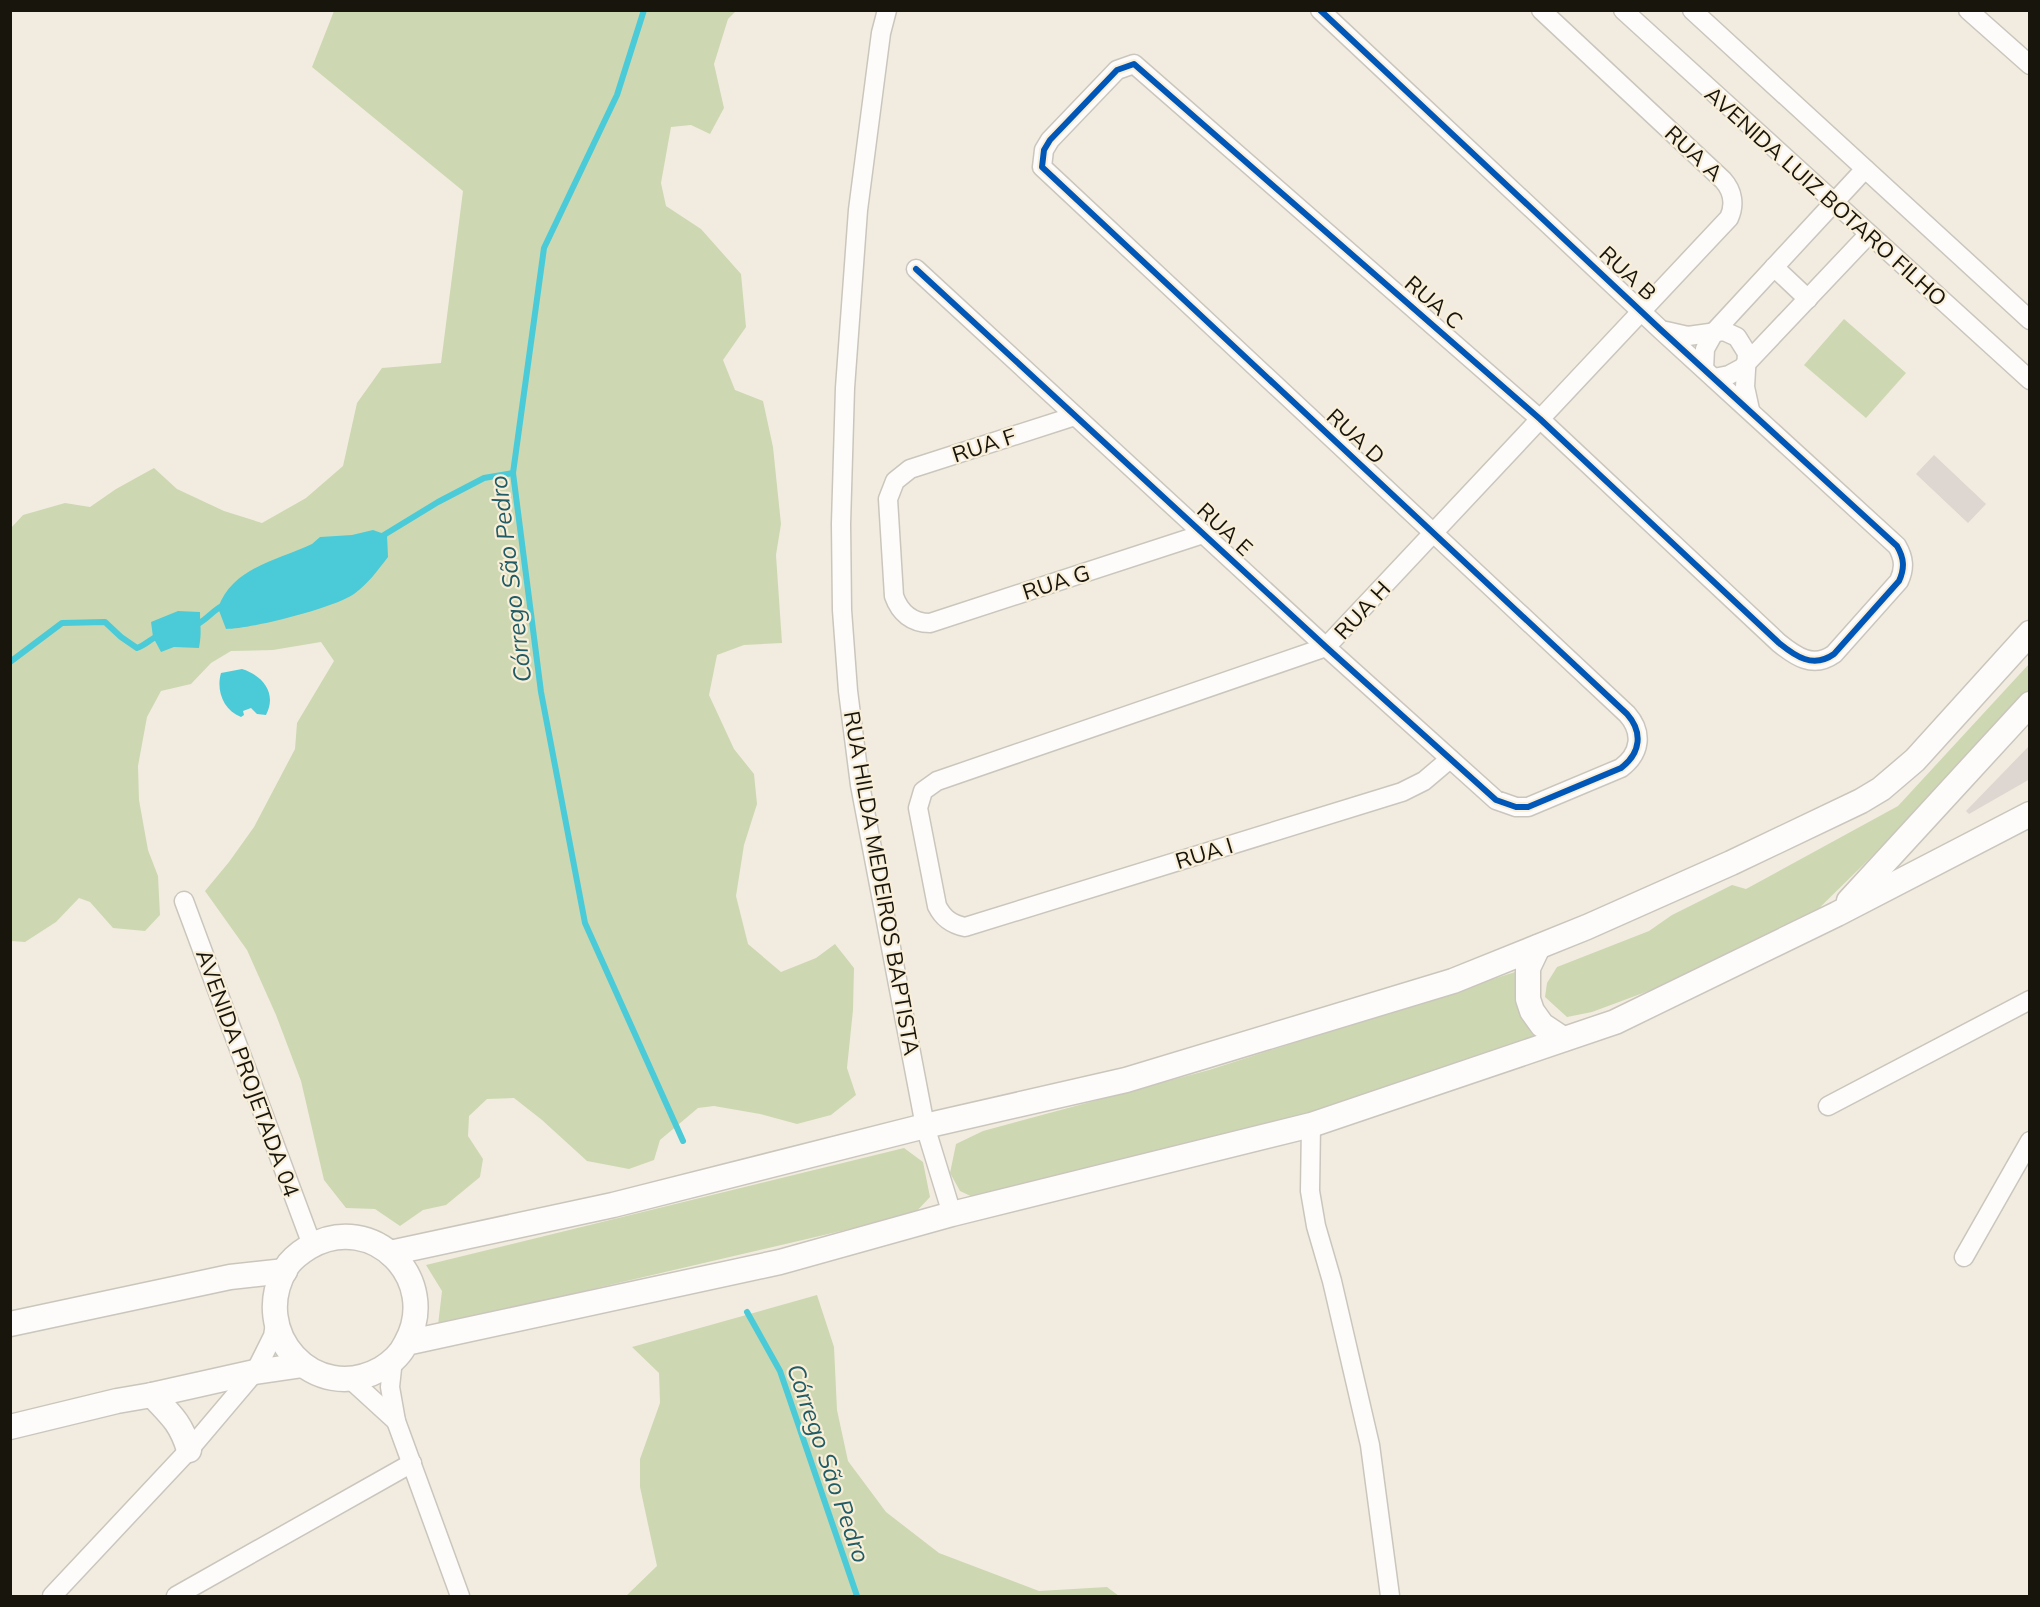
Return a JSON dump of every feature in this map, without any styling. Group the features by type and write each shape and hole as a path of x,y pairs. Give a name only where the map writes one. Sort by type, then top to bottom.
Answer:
{"main road":[{"path":"390,1253 613,1205 926,1126 1137,1077 1453,981 1538,947 1731,863 1881,789 1914,760 2030,633"},
{"path":"1837,914 2030,704"},
{"path":"399,1351 780,1262 952,1214 1311,1125 1616,1022 1837,914 2030,814"},
{"path":"1538,947 1528,968 1528,999 1532,1011 1542,1025 1563,1040"},
{"path":"340,1236 360,1238 379,1245 390,1253 408,1273 415,1292 416,1312 412,1332 388,1364 370,1374 350,1379 330,1378 295,1359 282,1342 276,1323 274,1303 278,1283 302,1251 320,1241 340,1236"},
{"path":"10,1324 230,1277 285,1271"},
{"path":"10,1427 117,1401 255,1372 303,1365"},
{"path":"152,1395 183,1430 189,1450"}],"street":[{"name":"RUA HILDA MEDEIROS BAPTISTA","path":"886,10 858,210 845,388 841,524 842,610 848,691 860,786 926,1126 952,1214"},
{"name":"RUA B","path":"1320,10 1661,330 1897,546 1902,555 1903,566 1901,576 1895,586 1834,654 1816,661"},
{"name":"RUA A","path":"1541,10 1723,180 1731,193 1733,203 1729,218 1641,311"},
{"name":"AVENIDA LUIZ BOTARO FILHO","path":"1623,10 2030,380"},
{"name":"AVENIDA LUIZ BOTARO FILHO","path":"1692,10 2030,320"},
{"path":"1968,10 2030,65"},
{"name":"RUA C","path":"1042,167 1044,150 1050,140 1117,70 1134,64 1540,419 1779,643 1796,657 1816,661"},
{"name":"RUA D","path":"1042,167 1634,721 1639,735 1633,757 1621,768 1534,805 1516,807"},
{"path":"1865,169 1715,331 1705,349 1709,373 1736,372 1747,363 1868,235"},
{"path":"1774,267 1808,299"},
{"name":"RUA E","path":"916,269 1476,784 1496,800 1516,807"},
{"name":"RUA H","path":"950,922 937,906 918,808 923,791 929,785 1326,647 1641,311"},
{"path":"1661,330 1688,336 1724,331 1737,337 1745,349 1747,363 1745,387 1750,411"},
{"name":"RUA F","path":"909,618 901,611 894,596 888,498 895,481 910,469 1076,416"},
{"name":"RUA G","path":"909,618 930,623 1203,534"},
{"name":"RUA I","path":"950,922 965,927 1402,792 1424,781 1450,759"},
{"name":"AVENIDA PROJETADA 04","path":"184,901 312,1245"},
{"path":"1828,1106 2030,1000"},
{"path":"1311,1125 1310,1191 1316,1226 1332,1281 1370,1444 1390,1596"},
{"path":"1964,1257 2030,1141"},
{"path":"52,1596 189,1450 255,1372 273,1336 276,1323"},
{"path":"399,1351 390,1387 396,1421 460,1596"},
{"path":"350,1379 396,1421"},
{"path":"176,1596 411,1463"}],"green space":[{"path":"334,11 736,11 728,19 714,64 724,108 710,134 691,125 671,127 661,183 666,206 701,229 741,274 746,327 723,360 735,390 763,401 773,447 781,524 776,555 782,643 744,645 717,655 709,695 734,749 754,774 757,804 744,845 736,896 748,944 781,972 816,958 835,944 854,968 853,1010 847,1068 856,1095 831,1115 797,1124 760,1114 714,1106 698,1108 660,1140 654,1160 629,1169 587,1161 514,1098 487,1099 469,1116 468,1136 483,1159 480,1177 446,1205 423,1210 400,1226 375,1209 346,1208 324,1180 301,1081 276,1015 247,950 205,891 254,827 295,749 297,723 334,661 321,642 273,650 231,651 211,663 191,684 161,691 147,717 138,766 139,800 148,850 158,876 160,915 145,931 113,928 90,902 79,898 56,922 25,942 11,941 11,528 23,515 65,503 90,507 116,489 154,468 177,489 224,511 262,523 306,498 343,466 357,403 382,368 441,363 463,191 312,67"},
{"path":"1844,319 1906,373 1866,418 1804,365"},
{"path":"2029,664 2029,692 1910,819 1806,921 1697,973 1592,1012 1567,1017 1545,997 1547,983 1557,967 1649,931 1672,915 1732,885 1746,889 1898,806"},
{"path":"1515,972 1519,1007 1540,1036 1326,1108 1023,1189 977,1199 960,1191 950,1173 956,1144 983,1131 1209,1070"},
{"path":"904,1148 923,1162 930,1197 914,1214 438,1325 442,1291 426,1265"},
{"path":"817,1295 834,1347 837,1410 848,1461 886,1512 939,1553 1039,1591 1107,1587 1119,1596 626,1596 657,1566 640,1487 640,1459 660,1403 659,1373 632,1347"}],"water":[{"path":"373,530 387,535 388,557 354,594 344,600 292,617 254,626 226,629 218,608 225,594 245,574 312,544 320,537 352,535"},
{"path":"178,611 200,612 199,648 174,647 161,652 153,637 151,622"},
{"path":"242,669 257,676 266,687 270,700 266,715 257,714 251,708 243,711 244,715 241,717 230,710 222,699 219,686 221,673"}],"building":[{"path":"1934,455 1986,504 1968,523 1916,474"},
{"path":"2030,745 2030,779 1969,814 1966,811"}],"waterway":[{"name":"Córrego São Pedro","path":"644,10 617,95 544,248 513,473 541,692 585,923 683,1141"},
{"path":"379,538 438,502 484,478 513,473"},
{"path":"193,626 224,605"},
{"path":"10,662 62,623 105,622 137,648 160,635"},
{"name":"Córrego São Pedro","path":"747,1312 780,1371 857,1596"}],"cycle path":[{"path":"916,269 1326,647 1496,800 1516,807 1528,807 1621,768 1628,762 1638,742 1636,728 1627,714 1042,167 1044,150 1050,140 1117,70 1134,64 1540,419 1779,643 1798,656 1812,661 1834,654 1899,581 1903,563 1897,546 1661,330 1320,10"}]}
